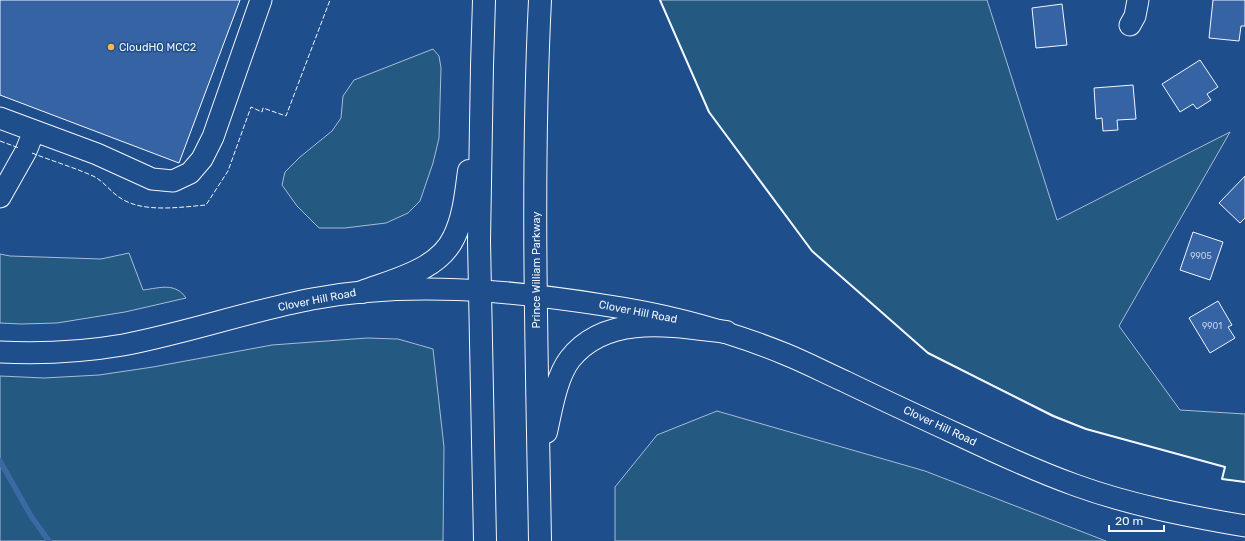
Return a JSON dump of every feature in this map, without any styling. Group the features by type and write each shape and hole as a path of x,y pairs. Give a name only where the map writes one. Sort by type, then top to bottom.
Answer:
{"highway":[{"path":"484,0 479,241 485,541"},
{"name":"Prince William Parkway","path":"540,0 537,62 536,296 540,541"},
{"path":"362,292 413,272 429,264 449,247 455,236 463,210 481,107"},
{"path":"539,458 562,372 570,359 581,348 607,333 622,328 640,326 663,325 726,332"}],"street":[{"path":"0,118 97,154 152,179 173,181 190,173 202,159 212,137 261,0"},
{"path":"1130,26 1135,16 1138,0"},
{"path":"0,196 26,151 34,131"},
{"name":"Clover Hill Road","path":"0,352 36,354 73,352 124,345 311,299 362,292 427,290 480,291 536,296 605,305 673,317 726,332 787,355 1014,461 1074,485 1129,503 1186,516 1245,526"}],"shaded area":[{"path":"660,0 987,0 1057,220 1230,132 1119,326 1180,410 1245,414 1245,482 1222,479 1225,467 1086,429 1053,415 928,353 812,251 709,112"},
{"path":"433,49 439,56 441,68 439,138 433,163 420,201 408,213 386,223 345,228 319,228 297,206 282,185 285,172 300,157 332,131 341,118 343,96 354,80"},
{"path":"129,253 143,290 167,287 177,290 186,298 125,312 57,323 0,323 0,254 10,256 101,259"},
{"path":"367,338 398,339 433,349 444,447 443,541 0,541 0,376 44,378 99,375 153,367 272,345"},
{"path":"717,411 925,471 1106,541 615,541 615,487 657,435"}],"building":[{"name":"CloudHQ MCC2","path":"0,0 240,0 179,163 0,95"},
{"path":"1213,0 1245,0 1245,26 1241,26 1239,41 1209,38"},
{"path":"1062,4 1067,45 1036,48 1032,8"},
{"path":"1200,60 1218,87 1207,94 1211,100 1197,109 1193,104 1180,112 1162,84"},
{"path":"1133,85 1136,119 1117,120 1118,130 1103,131 1102,118 1096,119 1094,88"},
{"path":"1245,176 1245,218 1240,223 1219,203"},
{"path":"1193,232 1223,242 1210,280 1180,270"},
{"path":"1218,301 1232,325 1228,327 1235,338 1210,353 1189,318"}],"waterway":[{"path":"0,461 31,516 49,541"}],"fence":[{"path":"32,153 93,176 122,199 141,206 152,208 175,208 206,205 228,171 251,107 262,112 263,108 286,116 330,0"},
{"path":"0,141 19,148"}],"wall":[{"path":"660,0 709,112 812,251 928,353 1053,416 1086,429 1225,467 1222,479 1245,482"}],"place":[{"name":"CloudHQ MCC2","path":"111,47"}]}
